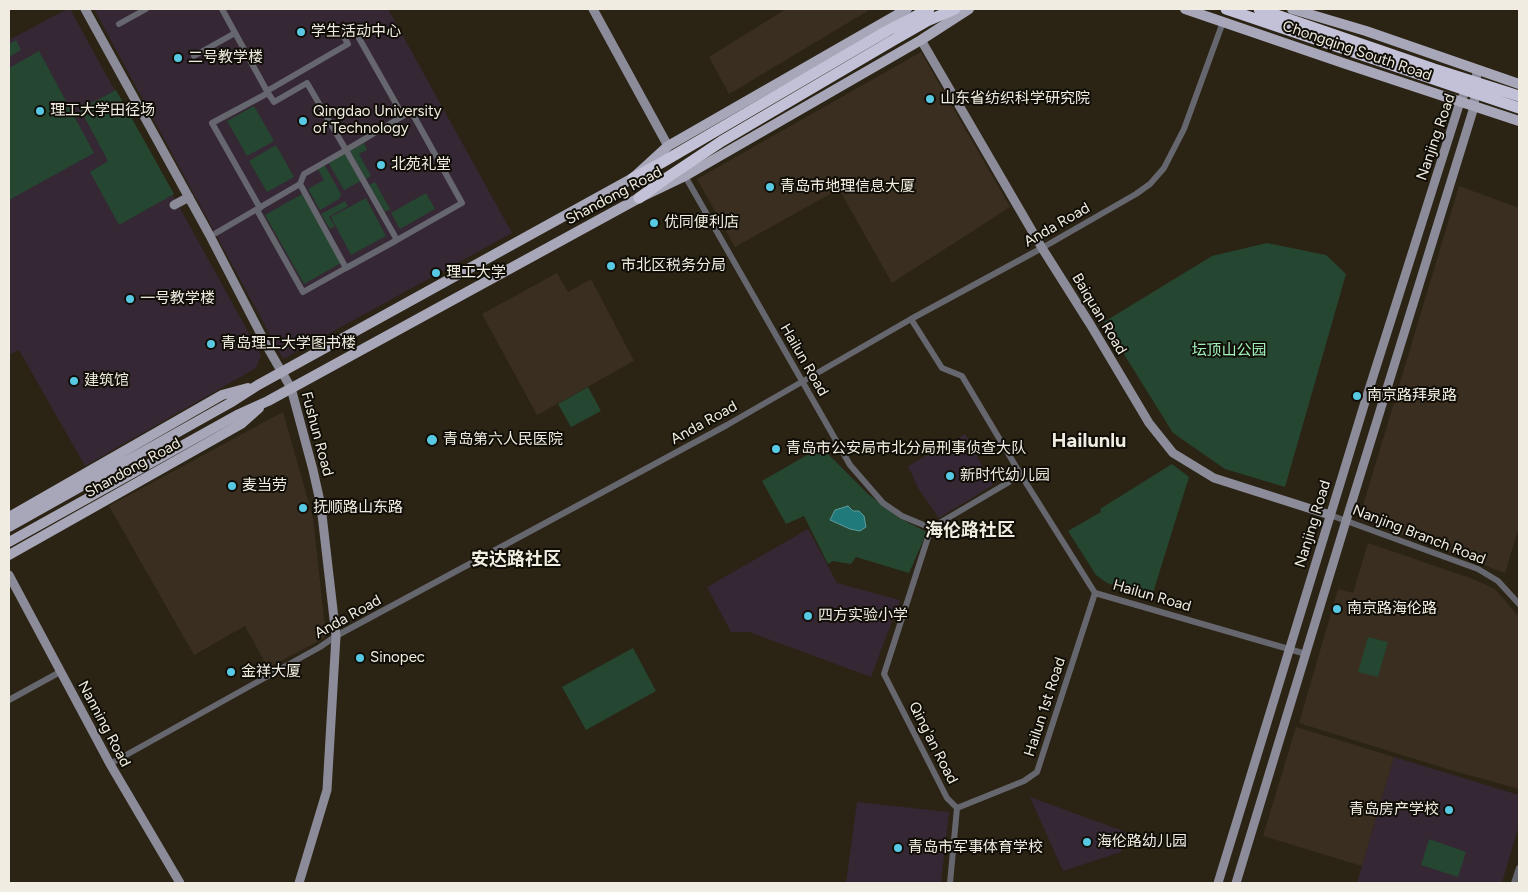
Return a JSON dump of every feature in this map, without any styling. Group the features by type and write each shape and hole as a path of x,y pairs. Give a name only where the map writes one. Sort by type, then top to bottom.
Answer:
{"highway":[{"path":"639,198 719,136 886,31 929,9"},
{"path":"633,178 719,136 927,21 955,9"},
{"path":"1226,9 1519,108"},
{"path":"1258,9 1519,96"}],"main road":[{"name":"Fushun Road","path":"85,9 189,197 213,235 291,388 313,470 321,506 336,636 327,790 299,883"},
{"path":"593,9 668,146"},
{"name":"Shandong Road","path":"9,527 230,404 258,385 633,178 668,146 907,9"},
{"name":"Shandong Road","path":"9,542 238,415 268,401 639,198 685,176 921,40 969,9"},
{"name":"Chongqing South Road","path":"1185,9 1519,121"},
{"name":"Chongqing South Road","path":"1292,9 1366,31 1519,84"},
{"name":"Baiquan Road","path":"921,40 1042,248 1149,423 1173,453 1214,478 1330,515"},
{"name":"Nanjing Road","path":"1218,883 1330,515 1460,102 1477,70"},
{"name":"Nanjing Road","path":"1236,883 1474,107 1477,70"},
{"path":"174,205 189,197"},
{"name":"Shandong Road","path":"9,517 222,395 258,385"},
{"name":"Shandong Road","path":"9,555 241,424 268,401"},
{"name":"Nanning Road","path":"9,576 110,764 180,883"}],"street":[{"path":"119,24 146,9"},
{"path":"222,9 274,102 307,83 397,240"},
{"name":"Anda Road","path":"110,764 312,652 336,636 727,425 911,319 1042,248 1136,194 1150,184 1164,168 1184,129 1223,22"},
{"path":"213,235 258,209 300,184 304,174 411,111 462,203 303,292 258,209 212,123 348,44 344,37 355,31 402,116"},
{"path":"194,56 235,33"},
{"name":"Hailun Road","path":"685,176 853,470 883,503 902,516 931,528"},
{"path":"300,184 346,268"},
{"name":"Hailun Road","path":"911,319 942,368 962,376 1095,593 1306,654"},
{"path":"931,528 1021,475"},
{"name":"Nanjing Branch Road","path":"1330,515 1478,569 1498,581 1519,604"},
{"name":"Qing'an Road","path":"931,528 884,674 947,798 957,808"},
{"name":"Hailun 1st Road","path":"957,808 1024,781 1037,772 1095,593"},
{"path":"9,700 60,672"},
{"path":"950,883 957,808"},
{"path":"1514,883 1519,868"}],"shaded area":[{"path":"70,9 261,355 256,368 85,466 19,350 9,355 9,40"},
{"name":"Qingdao University of Technology","path":"94,9 388,9 512,233 283,359"},
{"path":"786,9 871,9 729,94 709,57"},
{"path":"921,52 1010,207 892,283 839,189 735,247 697,179"},
{"path":"1459,186 1519,208 1519,527 1505,573 1359,519"},
{"path":"557,273 568,292 591,279 634,361 537,415 482,314"},
{"path":"283,412 313,518 326,637 268,668 245,626 194,655 109,506"},
{"name":"新时代幼儿园","path":"965,434 993,485 939,518 918,488 908,466"},
{"name":"四方实验小学","path":"808,529 837,583 900,600 871,677 749,632 731,632 707,587"},
{"path":"1368,543 1473,579 1495,589 1519,617 1519,789 1447,769 1299,723 1338,589 1353,593"},
{"path":"1296,727 1394,757 1362,866 1263,836"},
{"name":"青岛房产学校","path":"1394,757 1519,795 1519,825 1502,883 1357,883"},
{"name":"海伦路幼儿园","path":"1030,797 1126,832 1121,852 1063,871"},
{"name":"青岛市军事体育学校","path":"857,802 949,812 941,883 846,883"}],"green space":[{"path":"16,40 21,50 9,57 9,44"},
{"name":"理工大学田径场","path":"39,51 94,153 9,200 9,68"},
{"path":"116,90 174,194 119,225 90,172 108,161 80,109"},
{"path":"254,106 274,141 247,156 227,121"},
{"path":"364,143 367,150 359,154 371,176 366,179 350,151"},
{"path":"276,145 294,177 267,192 249,161"},
{"path":"344,152 361,181 344,190 328,162"},
{"path":"324,164 341,194 339,199 320,210 308,189 324,180 317,168"},
{"path":"375,182 390,209 385,212 369,185"},
{"path":"426,193 435,209 400,229 391,213"},
{"path":"302,194 341,263 304,284 265,215"},
{"path":"366,198 386,236 351,255 331,217"},
{"path":"345,201 348,206 329,217 335,226 330,229 321,214"},
{"name":"坛顶山公园","path":"1267,243 1326,255 1346,274 1285,487 1225,469 1173,433 1104,322 1212,256"},
{"path":"588,387 601,411 571,427 558,404"},
{"path":"821,447 868,494 899,518 927,532 909,573 856,557 851,564 833,561 828,564 804,516 786,524 762,481"},
{"path":"1172,464 1189,477 1152,596 1107,583 1096,575 1068,531 1101,512 1100,509"},
{"path":"1368,637 1388,642 1378,677 1358,672"},
{"path":"633,648 656,691 586,730 562,687"},
{"path":"1429,839 1466,852 1458,877 1421,865"}],"water":[{"path":"848,506 853,511 859,511 864,516 866,527 860,531 850,529 830,520 835,510"}],"place":[{"name":"学生活动中心","path":"301,32"},
{"name":"二号教学楼","path":"178,58"},
{"name":"山东省纺织科学研究院","path":"930,99"},
{"name":"理工大学田径场","path":"40,111"},
{"name":"Qingdao University of Technology","path":"303,121"},
{"name":"北苑礼堂","path":"381,165"},
{"name":"青岛市地理信息大厦","path":"770,187"},
{"name":"优同便利店","path":"654,223"},
{"name":"市北区税务分局","path":"611,266"},
{"name":"理工大学","path":"436,273"},
{"name":"一号教学楼","path":"130,299"},
{"name":"青岛理工大学图书楼","path":"211,344"},
{"name":"建筑馆","path":"74,381"},
{"name":"南京路拜泉路","path":"1357,396"},
{"name":"青岛第六人民医院","path":"432,440"},
{"name":"青岛市公安局市北分局刑事侦查大队","path":"776,449"},
{"name":"新时代幼儿园","path":"950,476"},
{"name":"麦当劳","path":"232,486"},
{"name":"抚顺路山东路","path":"303,508"},
{"name":"南京路海伦路","path":"1337,609"},
{"name":"四方实验小学","path":"808,616"},
{"name":"Sinopec","path":"360,658"},
{"name":"金祥大厦","path":"231,672"},
{"name":"青岛房产学校","path":"1449,810"},
{"name":"海伦路幼儿园","path":"1087,842"},
{"name":"青岛市军事体育学校","path":"898,848"}],"district":[{"name":"Hailunlu","path":"1089,441"},
{"name":"海伦路社区","path":"970,531"},
{"name":"安达路社区","path":"516,560"}]}
